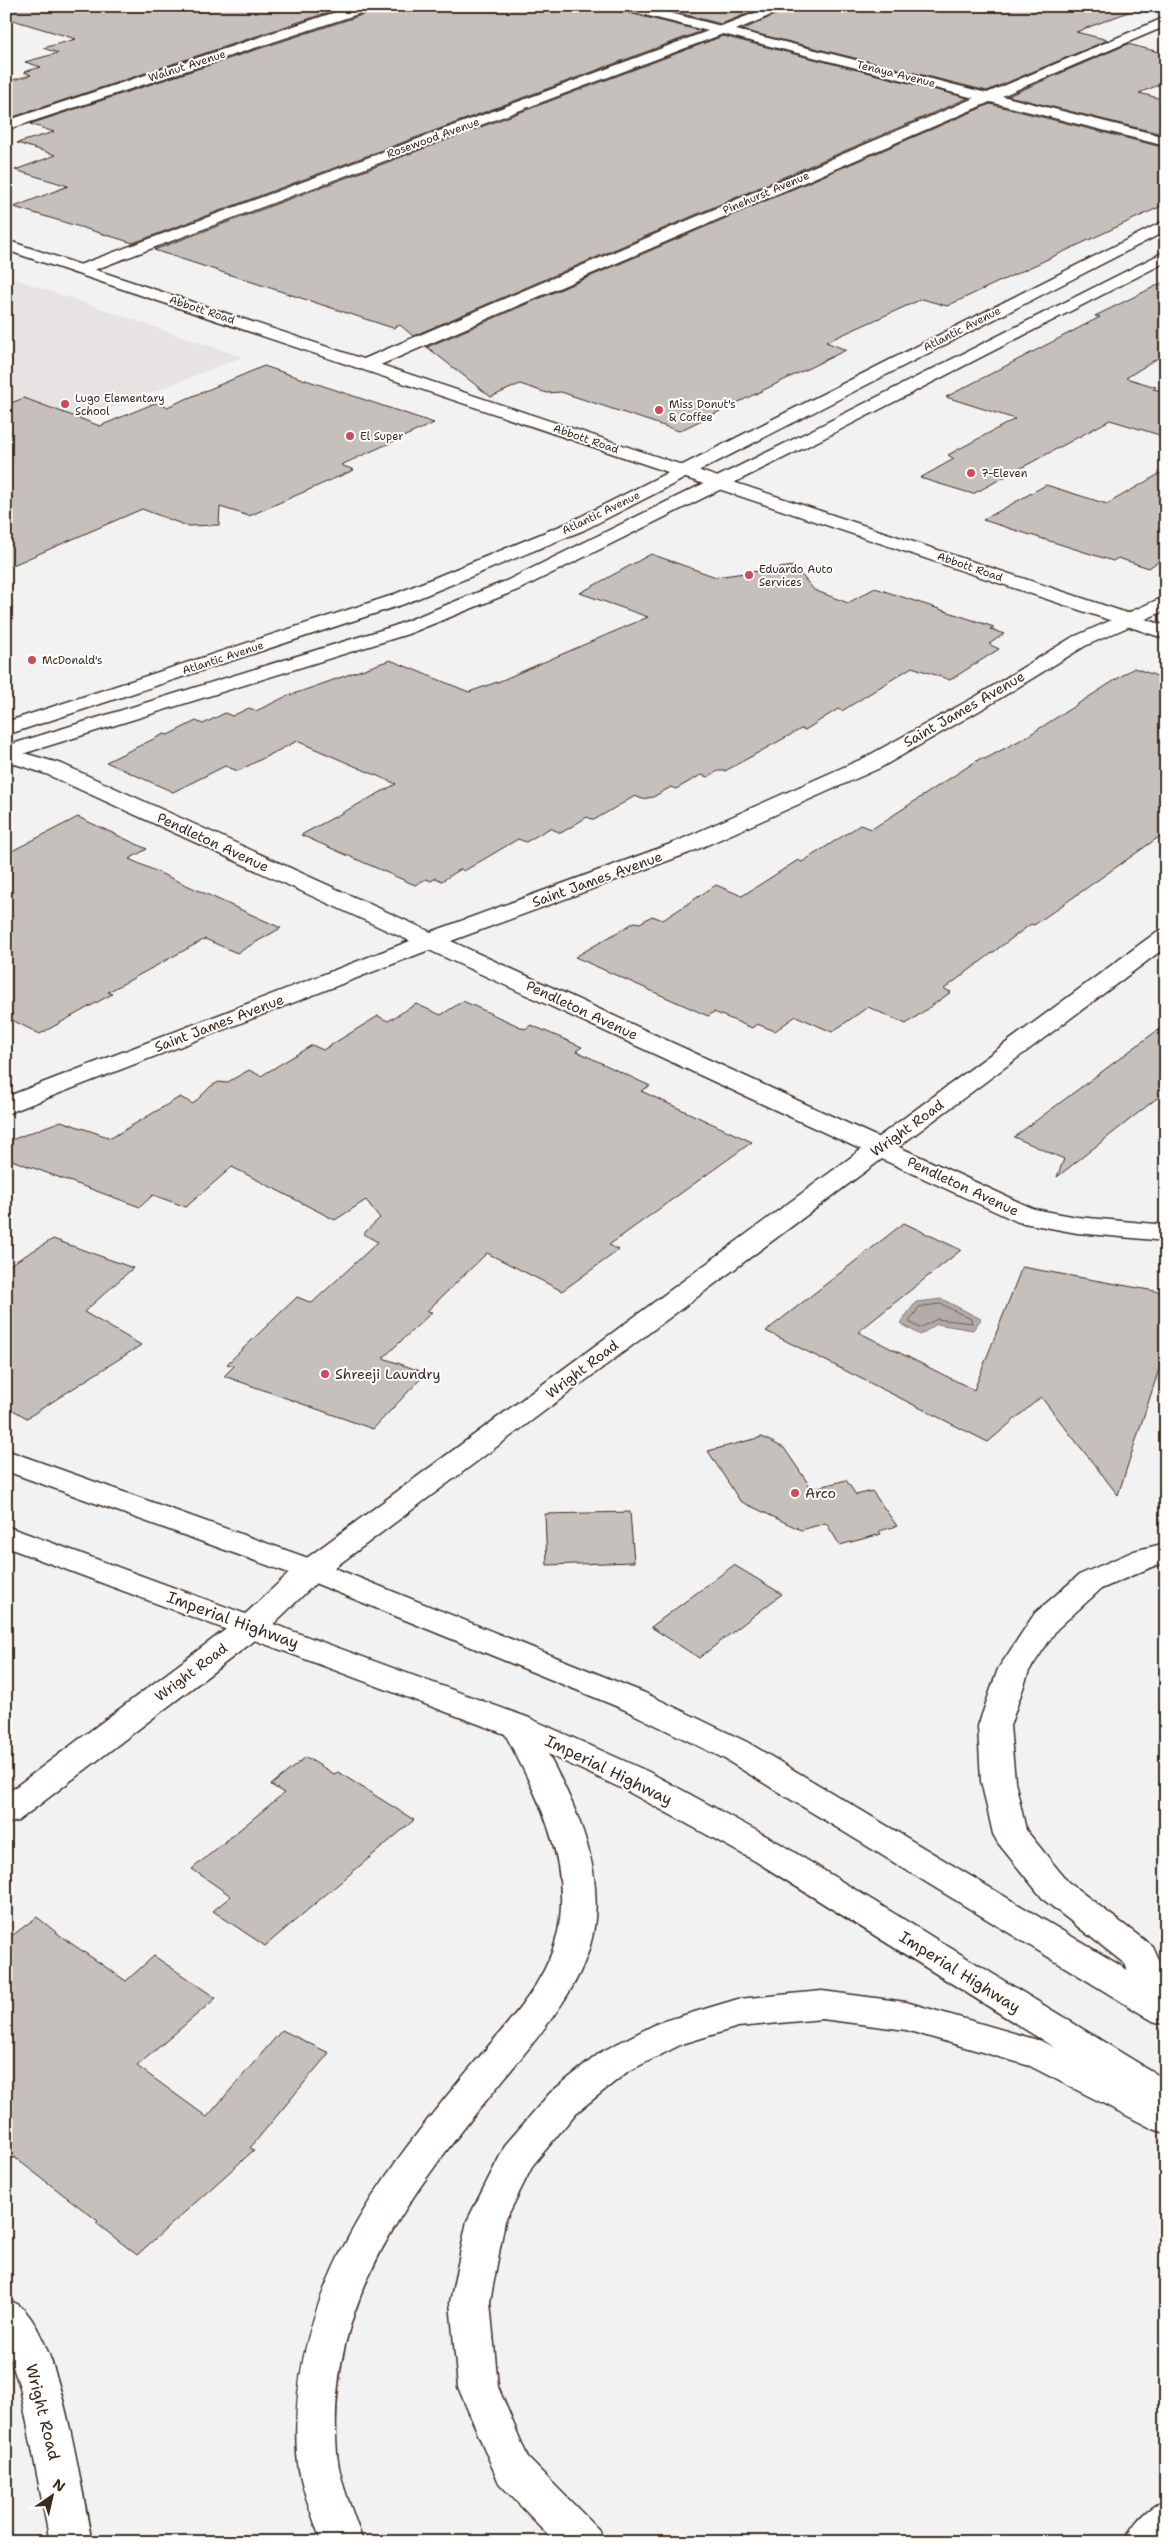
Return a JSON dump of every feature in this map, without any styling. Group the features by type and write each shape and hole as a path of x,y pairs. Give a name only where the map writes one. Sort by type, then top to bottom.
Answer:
{"main road":[{"name":"Walnut Avenue","path":"6,126 368,6"},
{"name":"Tenaya Avenue","path":"626,6 1166,142"},
{"name":"Rosewood Avenue","path":"80,270 786,6"},
{"name":"Pinehurst Avenue","path":"366,365 1166,21"},
{"name":"Atlantic Avenue","path":"6,729 398,600 577,526 1166,225"},
{"name":"Abbott Road","path":"6,245 1166,633"},
{"name":"Atlantic Avenue","path":"6,754 401,630 513,585 818,434 1166,256"},
{"name":"Saint James Avenue","path":"6,1106 430,941 681,848 872,763 982,701 1078,642 1129,621 1166,602"},
{"name":"Pendleton Avenue","path":"6,754 54,769 881,1147 1027,1216 1076,1225 1166,1233"},
{"name":"Wright Road","path":"6,1812 252,1626 312,1570 1166,936"},
{"path":"6,1460 312,1570 634,1701 734,1750 1162,2009"},
{"name":"Imperial Highway","path":"6,1536 517,1726 637,1781 767,1852 1166,2099"},
{"path":"1162,2009 1140,1956 1056,1891 1010,1834 998,1781 994,1726 1014,1669 1046,1621 1090,1582 1145,1558 1166,1553"},
{"path":"342,2542 317,2456 318,2377 336,2303 361,2244 418,2157 533,2017 564,1971 578,1921 579,1885 572,1842 558,1806 517,1726"},
{"path":"583,2542 513,2470 478,2387 470,2302 486,2221 519,2155 563,2103 614,2062 671,2033 738,2013 822,2005 906,2016 1041,2055 1166,2118"},
{"name":"Wright Road","path":"6,2317 24,2341 40,2386 71,2542"},
{"path":"1145,2542 1166,2519"}],"shaded area":[{"name":"Lugo Elementary School","path":"6,276 242,357 6,450"}],"water":[{"path":"942,1299 981,1319 973,1330 937,1324 920,1335 900,1323 916,1302"}],"building":[{"path":"6,6 347,6 10,118 6,116 6,82 31,75 24,72 41,67 25,62 58,53 43,48 76,39 6,18"},
{"path":"376,6 618,6 621,11 702,31 133,243 14,207 68,186 15,170 56,155 17,143 54,132 30,124 374,11"},
{"path":"652,6 767,6 721,24"},
{"path":"794,6 1135,6 1136,9 1076,32 1108,40 987,91 742,30"},
{"path":"723,36 968,98 413,336 400,325 393,328 154,250"},
{"path":"1128,44 1166,54 1166,82 1139,93 1166,100 1166,135 1008,96"},
{"path":"990,104 1166,148 1166,204 947,306 922,299 826,342 846,350 679,431 561,392 547,393 520,384 491,397 427,347"},
{"path":"1166,281 1166,353 1126,378 1166,392 1166,437 1110,420 973,494 920,478 954,459 948,455 1015,419 946,397 1100,317 1095,316"},
{"path":"264,366 434,423 341,465 354,470 249,516 220,507 219,525 187,526 142,509 6,568 6,405 24,398 100,426 155,403 167,407"},
{"path":"1166,470 1166,556 1149,568 1118,558 1113,561 983,520 1046,485 1107,504"},
{"path":"651,554 716,577 794,566 814,590 848,603 875,588 994,627 990,629 1004,634 989,644 999,649 950,680 912,667 842,711 838,709 805,730 801,729 725,771 718,771 708,777 701,775 676,789 671,787 653,797 642,799 635,796 594,820 587,817 561,833 550,828 526,842 518,839 464,871 461,869 442,881 436,878 431,881 426,879 415,885 301,835 396,784 297,741 238,771 225,766 173,792 106,762 196,721 203,724 225,713 232,716 249,708 256,711 285,697 390,660 469,692 500,681 648,617 580,593"},
{"path":"1134,668 1166,679 1166,832 1034,925 1031,924 944,989 951,992 906,1024 868,1007 832,1032 796,1016 775,1031 757,1024 752,1028 714,1012 708,1016 575,957 635,922 640,923 652,916 663,920 716,885 742,896 798,860 802,862 860,825 872,829 981,758 985,759 1026,737"},
{"path":"78,817 147,849 129,859 281,928 237,953 205,939 108,992 112,994 40,1034 6,1017 6,854"},
{"path":"463,1001 525,1029 531,1025 582,1047 576,1051 650,1086 641,1091 752,1142 609,1245 619,1250 562,1291 487,1253 427,1311 432,1312 383,1358 426,1373 373,1429 224,1376 234,1366 227,1364 297,1297 312,1303 378,1242 363,1234 380,1218 366,1200 335,1220 232,1167 186,1207 153,1195 140,1207 6,1158 6,1142 61,1121 111,1138 180,1097 193,1104 211,1086 219,1082 226,1083 249,1070 261,1076 312,1045 323,1050 378,1016 388,1021 416,1004 441,1015"},
{"path":"1166,1024 1166,1091 1057,1177 1064,1159 1014,1137"},
{"path":"904,1223 961,1250 858,1332 974,1390 1022,1267 1166,1293 1166,1348 1118,1495 1041,1397 988,1442 766,1331"},
{"path":"53,1239 133,1268 84,1312 141,1345 27,1418 6,1406 6,1267"},
{"name":"Arco","path":"762,1437 784,1448 812,1489 846,1480 856,1495 872,1491 897,1526 879,1531 881,1534 840,1545 826,1523 801,1530 740,1501 708,1451"},
{"path":"630,1512 634,1562 547,1565 545,1514"},
{"path":"734,1565 782,1594 699,1658 651,1627"},
{"path":"306,1757 334,1774 338,1772 414,1820 265,1946 213,1911 231,1896 192,1869 284,1793 271,1785"},
{"path":"37,1917 62,1937 126,1981 154,1956 216,1998 137,2066 207,2117 282,2030 329,2053 250,2148 254,2150 137,2255 96,2223 98,2221 6,2151 6,1940"}],"place":[{"name":"Lugo Elementary School","path":"65,404"},
{"name":"Miss Donut's & Coffee","path":"659,410"},
{"name":"El Super","path":"350,436"},
{"name":"7-Eleven","path":"971,473"},
{"name":"Eduardo Auto Services","path":"749,575"},
{"name":"McDonald's","path":"32,660"},
{"name":"Shreeji Laundry","path":"325,1374"},
{"name":"Arco","path":"795,1493"}]}
